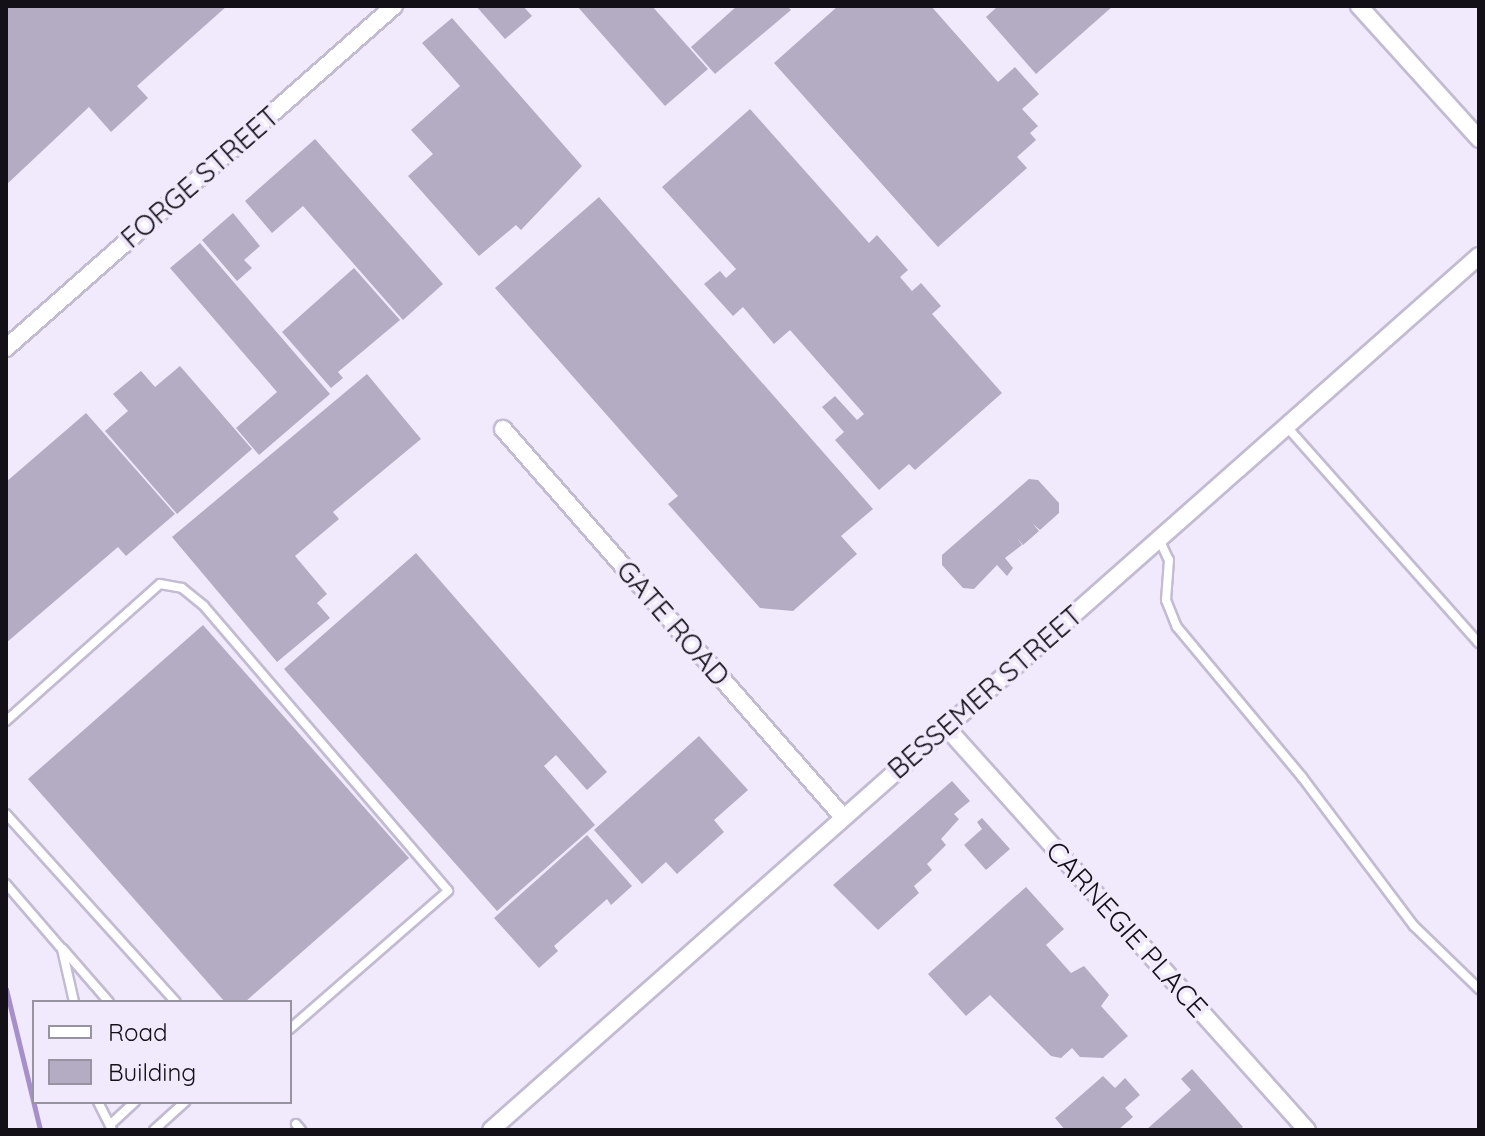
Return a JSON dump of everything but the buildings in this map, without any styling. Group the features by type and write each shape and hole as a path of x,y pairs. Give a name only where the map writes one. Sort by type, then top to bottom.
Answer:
{"street":[{"name":"FORGE STREET","path":"6,348 394,6"},
{"path":"1359,6 1479,139"},
{"name":"BESSEMER STREET","path":"491,1130 1479,256"},
{"name":"GATE ROAD","path":"503,429 843,817"},
{"name":"CARNEGIE PLACE","path":"946,727 1307,1130"}],"lane":[{"path":"1286,426 1479,643"},
{"path":"1159,539 1169,560 1166,600 1177,627 1302,777 1414,926 1479,989"},
{"path":"6,721 160,584 182,588 204,606 448,891 292,1027"},
{"path":"6,814 174,1000"},
{"path":"6,884 107,1000"},
{"path":"62,949 74,1000"},
{"path":"99,1104 112,1127 133,1104"},
{"path":"154,1130 183,1104"}],"waterway":[{"path":"6,989 32,1097"},
{"path":"34,1104 40,1130"}]}
